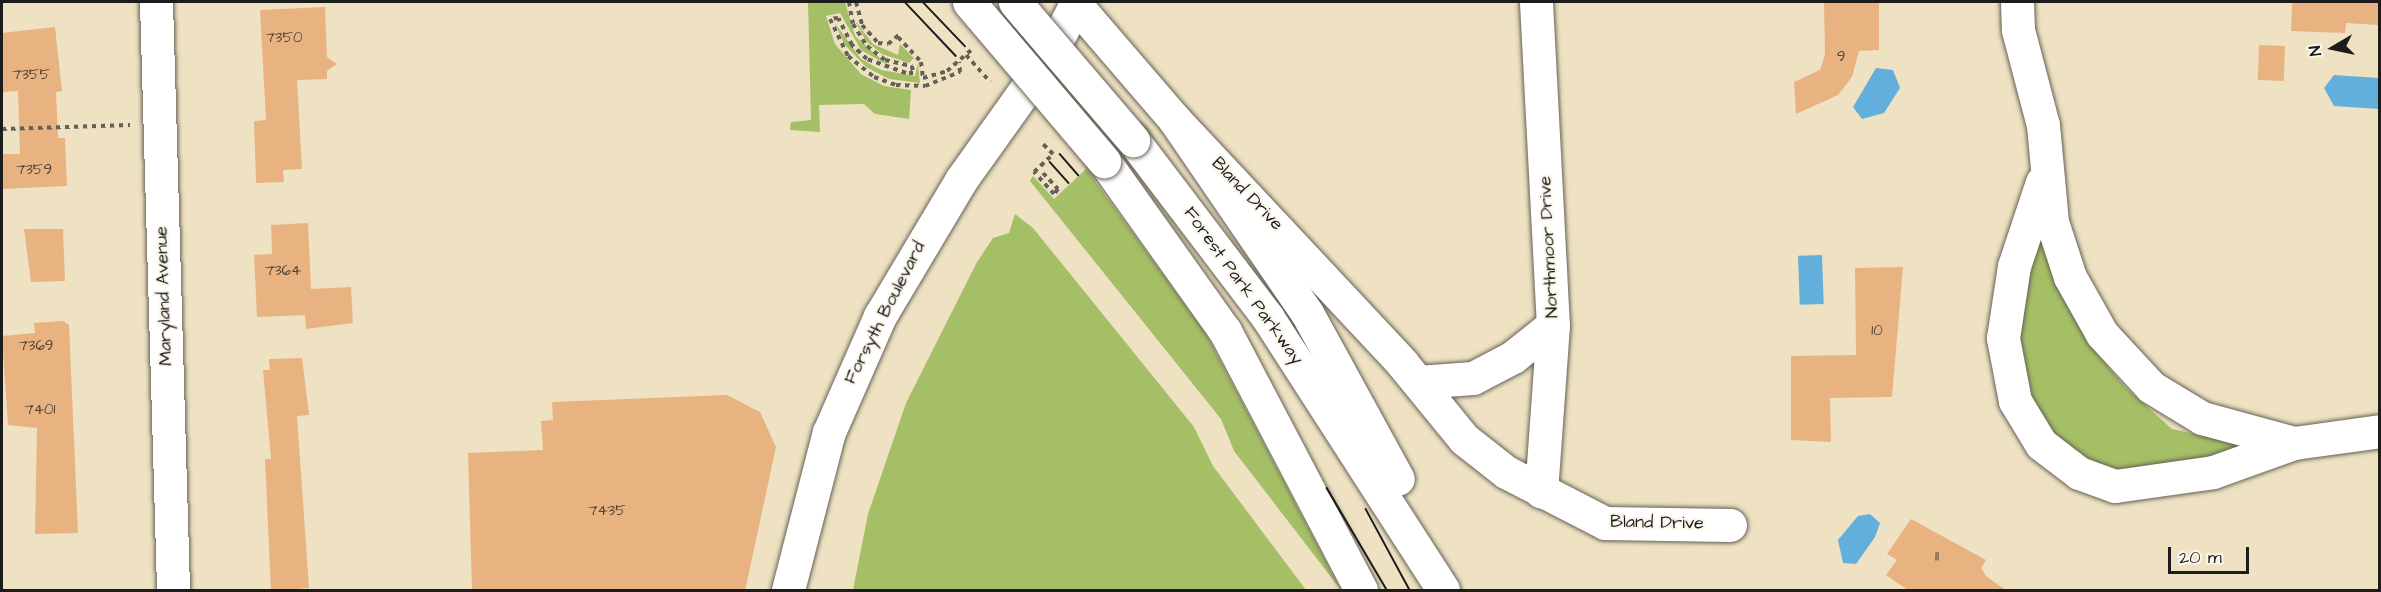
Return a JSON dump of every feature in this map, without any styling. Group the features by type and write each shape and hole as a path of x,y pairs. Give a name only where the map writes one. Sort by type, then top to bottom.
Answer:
{"main road":[{"name":"Maryland Avenue","path":"156,2 173,591"},
{"name":"Forest Park Parkway","path":"969,2 1104,161 1225,331 1361,591"},
{"name":"Forest Park Parkway","path":"1015,2 1133,140 1308,377 1445,591"},
{"name":"Northmoor Drive","path":"1536,2 1553,325 1540,492"},
{"path":"2017,2 2018,30 2043,125 2052,222 2070,277 2102,334 2151,387 2202,418 2294,443"},
{"name":"Bland Drive","path":"1076,3 1174,119 1418,382 1464,439 1540,492 1605,523 1730,525"},
{"name":"Forsyth Boulevard","path":"788,591 829,432 880,316 910,259 1046,61 1076,3"},
{"path":"1174,119 1339,368 1396,476 1445,591"},
{"path":"2046,165 2014,266 2003,338 2015,401 2042,444 2079,473 2115,486 2213,472 2294,443 2379,431"},
{"path":"1418,382 1473,378 1513,357 1553,325"}],"path":[{"path":"849,2 853,24 867,46 885,60 912,66"},
{"path":"856,2 862,25 873,38 884,45 899,35 919,59 923,78 953,67 979,43"},
{"path":"912,66 913,73 906,73 867,59 852,45 838,18 830,19 848,56 884,82 936,84 960,72 959,62"},
{"path":"966,56 990,82"},
{"path":"912,66 919,59"},
{"path":"2,129 159,124"},
{"path":"1043,144 1053,154 1034,172 1054,194 1058,189 1043,173"}],"green space":[{"path":"808,2 845,2 855,36 889,66 861,50 840,13 826,16 835,44 861,74 884,86 911,90 909,119 875,114 864,104 819,105 820,132 790,130 791,122 811,120"},
{"path":"854,19 873,44 898,55 900,44 914,58 909,63 882,54 866,41"},
{"path":"835,23 861,59 881,70 915,76 918,63 920,83 889,79 866,67 844,44"},
{"path":"1086,169 1205,332 1341,590 1234,451 1221,419 1030,181 1033,176 1054,199"},
{"path":"1015,214 1033,228 1194,427 1213,466 1306,590 853,590 868,514 906,403 977,262 993,238 1009,233"},
{"path":"2040,237 2090,345 2125,387 2172,429 2242,444 2226,455 2110,472 2085,465 2033,418 2016,334 2033,243"}],"water":[{"path":"1876,68 1893,70 1900,88 1884,113 1862,119 1853,107"},
{"path":"2334,75 2379,78 2379,109 2334,106 2324,88"},
{"path":"1822,255 1824,304 1800,305 1798,256"},
{"path":"1870,514 1880,523 1875,537 1856,564 1843,563 1838,540 1858,516"}],"building":[{"path":"1824,2 1879,2 1879,50 1859,51 1852,77 1838,95 1796,114 1794,82 1820,70 1825,54"},
{"path":"2292,2 2379,2 2379,25 2346,23 2345,33 2291,31"},
{"path":"325,7 327,57 337,64 327,71 327,79 297,80 302,169 283,170 284,182 256,183 254,121 266,120 260,10"},
{"path":"55,27 62,91 56,92 58,138 65,138 67,186 2,189 2,154 20,154 18,91 2,92 2,33"},
{"path":"2259,45 2285,46 2284,81 2258,80"},
{"path":"308,223 311,289 351,287 353,323 306,329 305,315 257,317 254,255 272,254 271,225"},
{"path":"24,229 63,229 65,281 31,282"},
{"path":"1903,267 1892,397 1830,398 1831,442 1791,440 1791,356 1856,355 1855,268"},
{"path":"63,321 69,325 78,533 35,534 37,428 8,425 2,336 35,333 34,323"},
{"path":"302,358 309,415 297,416 309,588 271,591 265,459 271,459 263,370 270,370 269,359"},
{"path":"727,395 760,412 776,447 745,591 472,591 468,453 543,450 541,421 553,420 552,402"},
{"path":"1911,519 1986,560 1981,568 1986,576 2007,591 1909,591 1886,575 1897,560 1887,554"}],"tram line":[{"path":"905,2 956,56"},
{"path":"923,2 965,46"},
{"path":"1060,154 1078,175"},
{"path":"1050,162 1069,183"},
{"path":"1327,488 1387,590"},
{"path":"1366,509 1410,590"}]}
